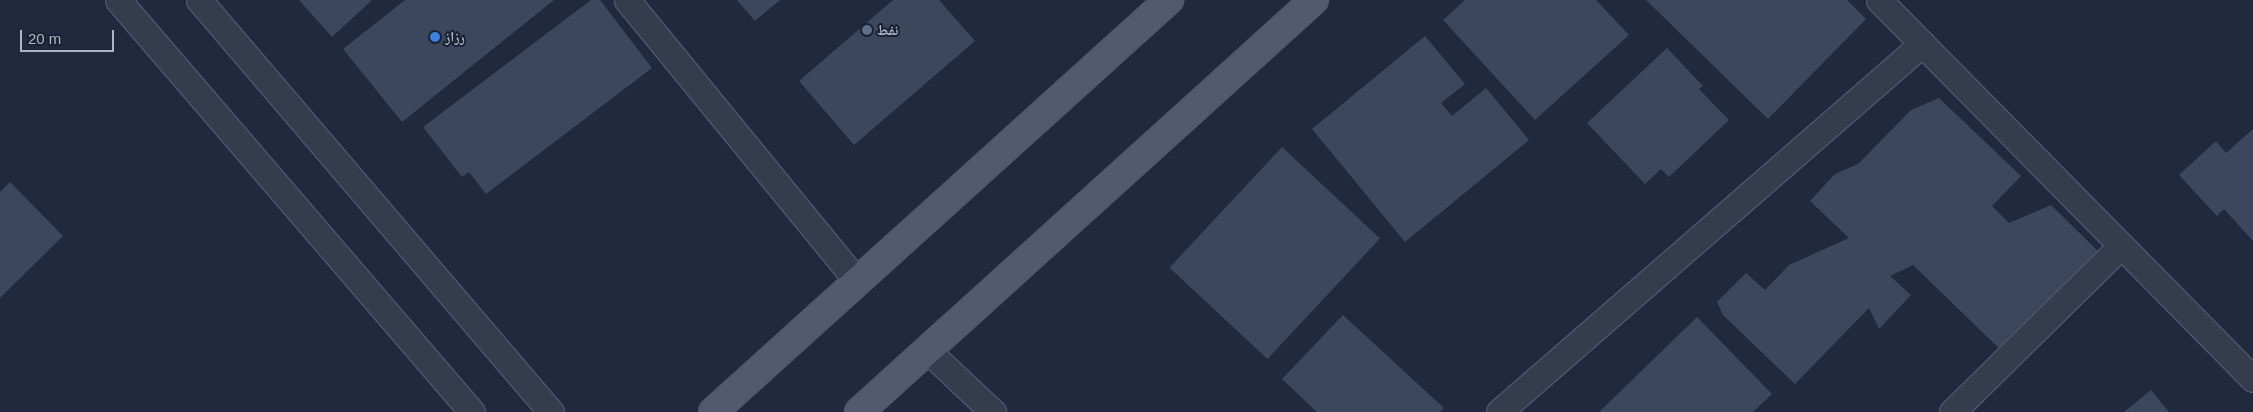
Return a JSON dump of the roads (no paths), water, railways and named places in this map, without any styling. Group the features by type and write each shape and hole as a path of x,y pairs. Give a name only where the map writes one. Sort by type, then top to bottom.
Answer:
{"main road":[{"path":"713,412 1169,0"},
{"path":"858,412 1314,0"}],"street":[{"path":"118,0 472,412"},
{"path":"199,0 551,412"},
{"path":"627,0 857,281"},
{"path":"1879,0 2253,379"},
{"path":"1499,412 1922,44"},
{"path":"1952,412 2121,246"},
{"path":"927,350 993,412"}],"place":[{"name":"نفط","path":"867,30"},
{"name":"رزاز","path":"435,37"}]}
